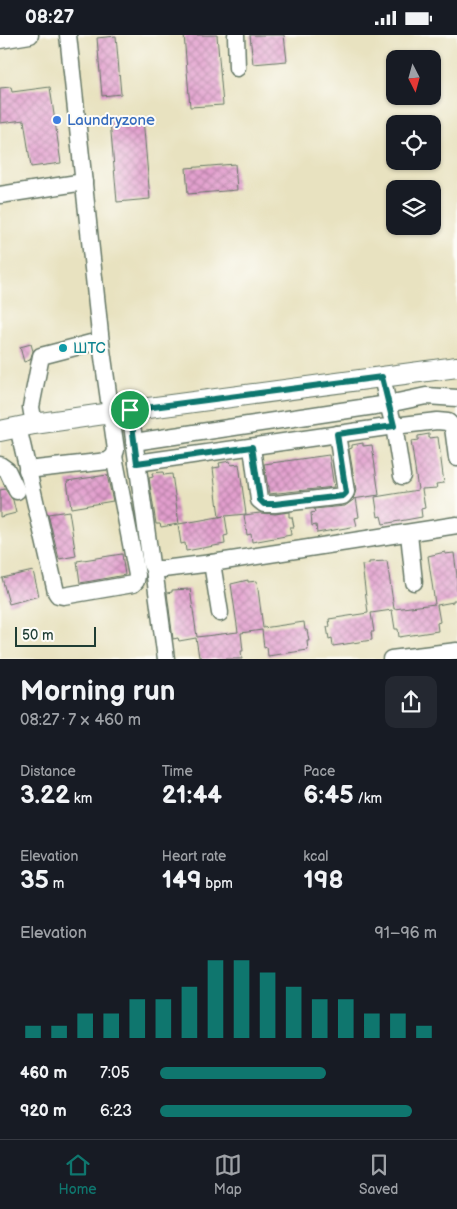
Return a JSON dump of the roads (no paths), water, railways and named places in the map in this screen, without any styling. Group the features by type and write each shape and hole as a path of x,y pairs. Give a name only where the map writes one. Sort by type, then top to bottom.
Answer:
{"main road":[{"path":"17,427 120,411 457,367"}],"street":[{"path":"0,40 30,35"},
{"path":"68,35 101,343 120,411 134,442 166,659"},
{"path":"236,35 238,68"},
{"path":"0,195 84,182"},
{"path":"101,343 91,343 41,356 31,407 17,427 58,595 63,596 125,586 136,581 137,575 114,456 120,411"},
{"path":"382,377 394,426 402,477"},
{"path":"134,442 388,404 426,396 457,398"},
{"path":"137,463 437,421 448,422 452,427 457,458"},
{"path":"252,447 260,500 264,504 343,496 346,493 337,434"},
{"path":"28,470 108,461 114,456"},
{"path":"0,465 7,470 17,491"},
{"path":"154,569 212,563 409,534 457,525"},
{"path":"409,534 414,582"},
{"path":"212,563 220,613"},
{"path":"391,659 457,651"}],"place":[{"name":"Laundryzone","path":"57,120"},
{"name":"ШТС","path":"63,348"}]}
